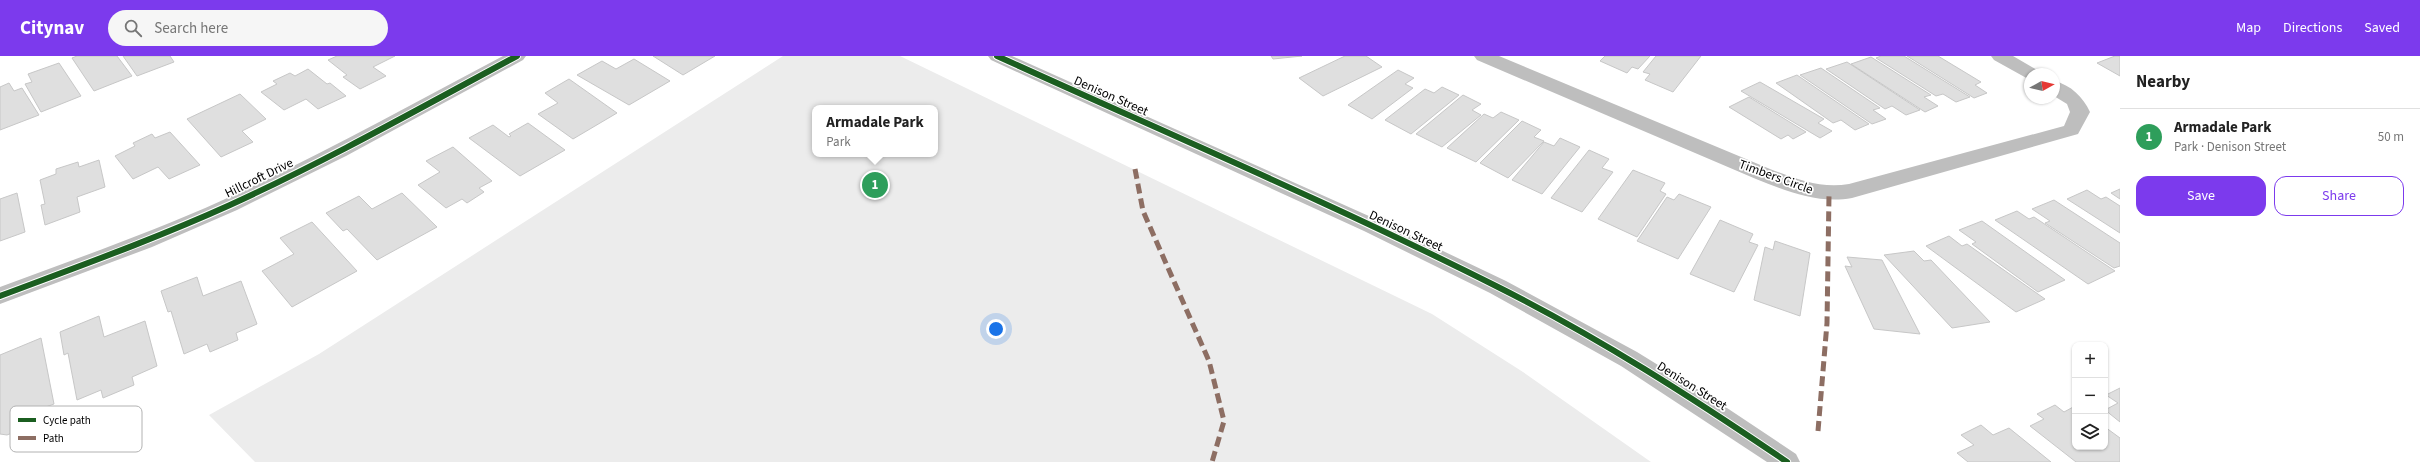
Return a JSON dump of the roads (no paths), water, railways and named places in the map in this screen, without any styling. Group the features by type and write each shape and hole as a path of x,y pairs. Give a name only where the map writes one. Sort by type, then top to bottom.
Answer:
{"street":[{"name":"Hillcroft Drive","path":"0,296 139,244 231,205 288,177 517,56"},
{"name":"Denison Street","path":"997,56 1372,226 1498,287 1629,359 1709,409 1787,462"},
{"name":"Timbers Circle","path":"1483,56 1763,174 1804,189 1829,194 1853,192 1866,186 2071,130 2077,121 2080,112 2075,101 2060,91"},
{"path":"2000,56 2024,70"}],"place":[{"name":"Armadale Park","path":"875,185"}]}
